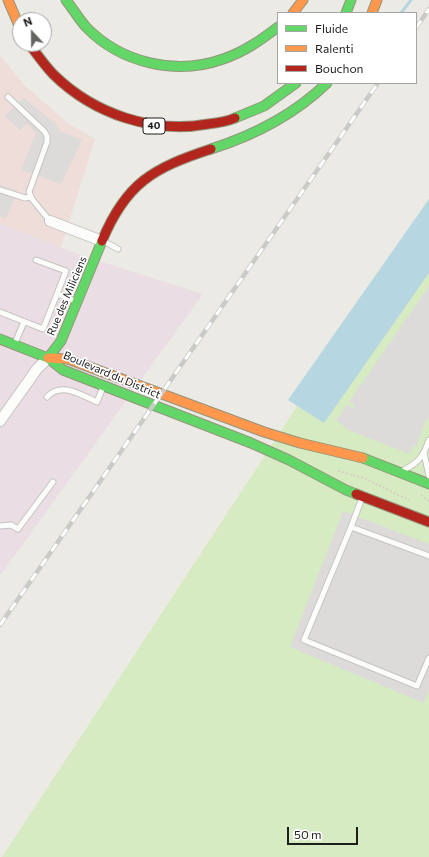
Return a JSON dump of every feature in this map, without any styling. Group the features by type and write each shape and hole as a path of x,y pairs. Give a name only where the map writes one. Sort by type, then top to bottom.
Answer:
{"main road":[{"path":"8,0 13,12"},
{"path":"66,0 85,27 107,45 122,54 139,61 167,67 196,66 223,60 250,47 277,28"},
{"path":"294,12 303,0"},
{"path":"346,12 351,0"},
{"path":"372,12 377,0"},
{"name":"40","path":"36,52 50,70 80,97 110,113 150,125 190,127 231,120 264,106 295,84"},
{"name":"Rue des Miliciens","path":"48,358 60,344 112,217 121,202 135,187 145,178 174,162 245,137 276,122 304,104 326,84"},
{"path":"0,339 48,358"},
{"name":"Boulevard du District","path":"48,358 59,368 258,445 341,488 429,522"},
{"name":"Boulevard du District","path":"48,358 68,359 264,432 300,443 357,456 429,484"}],"street":[{"path":"50,221 102,241"},
{"path":"0,421 37,369 48,358"}],"lane":[{"path":"8,97 44,131 47,136 47,142 29,192 30,197 50,221"},
{"path":"0,190 25,198 30,197"},
{"path":"102,241 118,249"},
{"path":"0,312 42,329 66,271 36,260"},
{"path":"57,294 78,302"},
{"path":"14,345 24,322"},
{"path":"47,397 54,391 66,389 97,402 104,386"},
{"path":"400,472 413,465 424,453 429,440"},
{"path":"424,453 429,476"},
{"path":"0,526 11,525 18,529 53,482"},
{"path":"363,497 304,640 418,686 429,658"},
{"path":"351,527 429,556"}],"path":[{"path":"334,470 364,478 410,501"},
{"path":"418,493 429,501"}],"shaded area":[{"path":"0,55 24,85 68,123 95,139 61,247 0,224"},
{"path":"24,98 57,125 61,132 82,140 61,184 21,170 36,133 27,123 20,130 5,116"},
{"path":"0,185 18,191 6,218 0,216"},
{"path":"0,224 86,257 203,294 0,576"},
{"path":"429,286 429,420 426,419 416,447 413,446 410,454 350,431 336,420 347,404 353,408 355,406 349,402"},
{"path":"343,511 429,544 429,690 424,703 290,647"}],"green space":[{"path":"429,202 429,857 2,857 260,463"}],"water":[{"path":"429,199 429,273 324,423 288,400"}],"waterway":[{"path":"402,12 411,0"}],"railway":[{"path":"417,27 429,9"},
{"path":"0,625 377,84"}],"traffic: fast":[{"path":"66,0 86,27 116,50 150,63 168,66 205,64 223,59 252,45 277,28"},
{"path":"346,12 351,0"},
{"path":"235,118 264,106 295,84"},
{"path":"211,149 243,137 273,123 301,105 326,84"},
{"path":"48,358 61,341 102,241"},
{"path":"0,339 48,358 63,370 251,443 289,460 356,494"},
{"path":"363,458 429,484"}],"traffic: slow":[{"path":"8,0 13,12"},
{"path":"294,12 303,0"},
{"path":"372,12 377,0"},
{"path":"48,358 68,359 264,432 300,443 363,458"}],"traffic: jam":[{"path":"35,52 54,75 70,89 87,101 125,118 166,126 187,126 218,123 235,118"},
{"path":"102,241 111,221 121,205 132,191 144,180 173,163 211,149"},
{"path":"356,494 429,522"}]}
